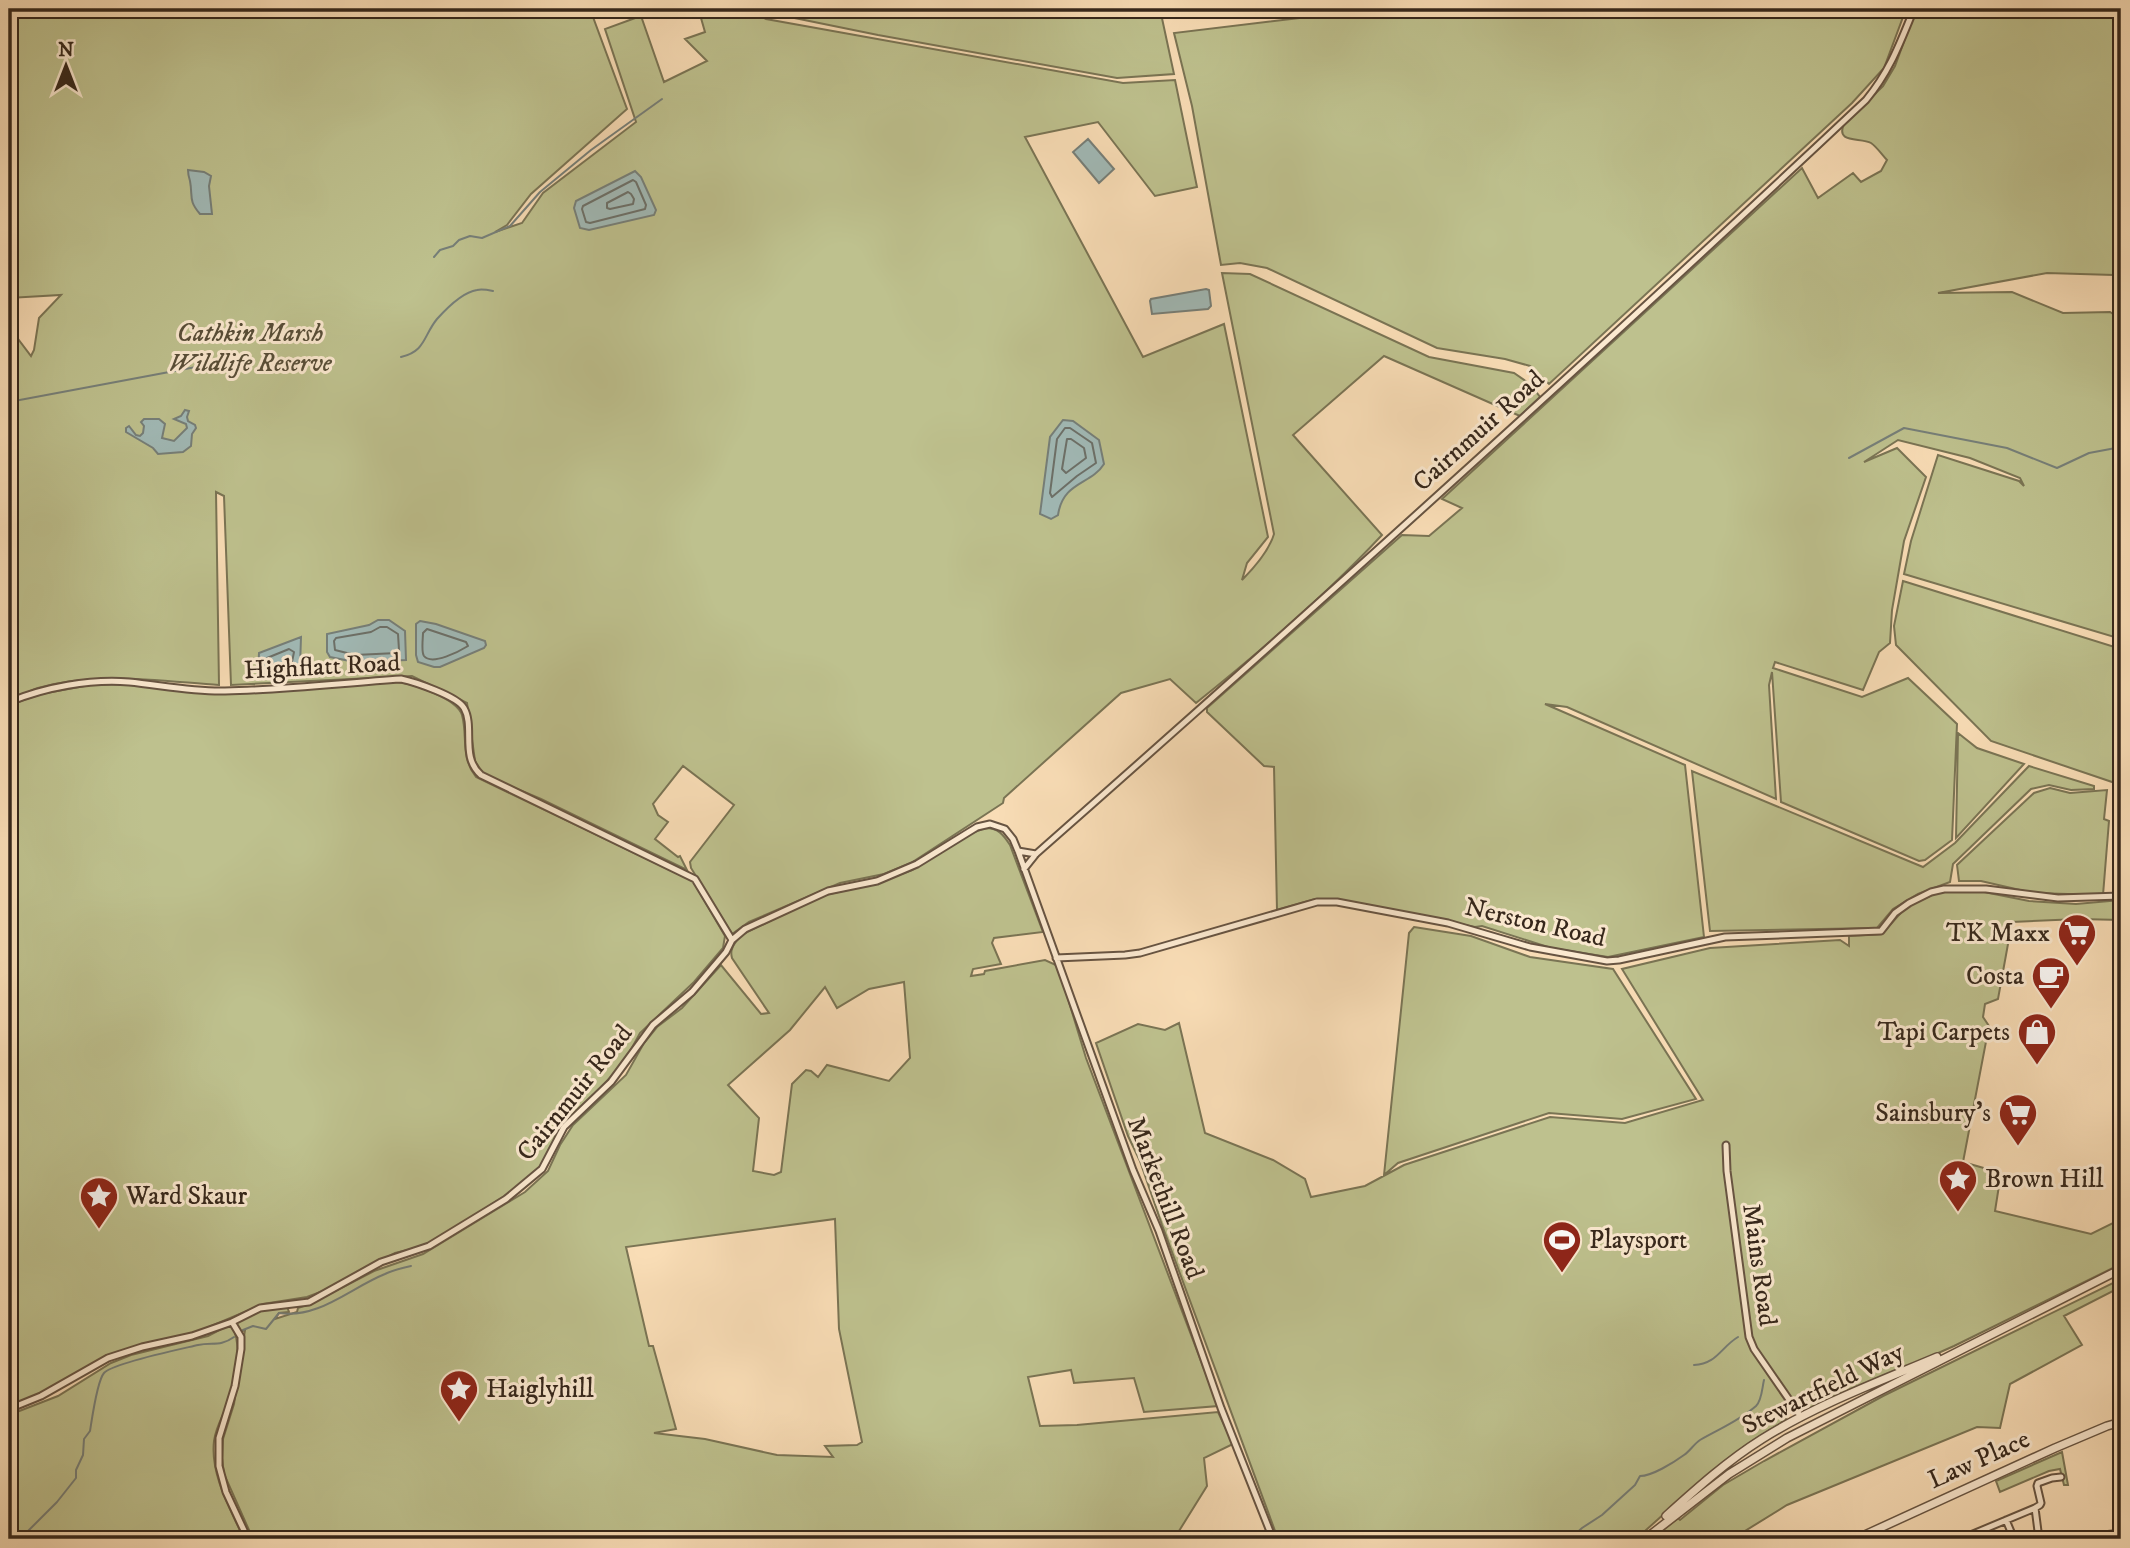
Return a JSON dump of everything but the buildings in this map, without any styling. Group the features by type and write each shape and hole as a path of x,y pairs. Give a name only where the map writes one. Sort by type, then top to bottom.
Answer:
{"street":[{"name":"Cairnmuir Road","path":"1024,869 1036,854 1546,396 1866,100 1882,81 1893,61 1914,9"},
{"name":"Highflatt Road","path":"9,702 30,694 98,682 125,682 222,692 401,679 414,682 463,706 470,756 474,769 481,775 695,879 732,940"},
{"name":"Cairnmuir Road","path":"9,1409 41,1396 108,1358 192,1336 232,1322 260,1308 309,1301 381,1262 429,1246 506,1199 542,1169 564,1127 611,1083 653,1026 692,992 726,952 732,940 745,929 828,891 877,881 917,864 977,827 990,824 1005,830 1013,839 1024,869"},
{"path":"1018,851 1036,854"},
{"name":"Markethill Road","path":"1024,869 1133,1170 1159,1231 1221,1408 1273,1539"},
{"name":"Nerston Road","path":"1056,958 1140,953 1317,902 1337,902 1448,923 1530,947 1607,961 1725,937 1881,931 1895,913 1909,903 1944,889 1986,889 2058,898 2121,896"},
{"name":"Mains Road","path":"1726,1145 1749,1337 1754,1349 1801,1417"},
{"name":"Stewartfield Way","path":"1643,1539 1762,1452 1967,1345 2121,1269"},
{"path":"232,1322 241,1338 241,1349 233,1397 219,1438 219,1466 226,1492 248,1539"},
{"name":"Stewartfield Way","path":"1643,1539 1727,1464 1762,1439 1801,1417 1967,1345"},
{"name":"Law Place","path":"1856,1539 2056,1448 2121,1422"},
{"path":"1961,1539 2035,1508 2041,1503 2038,1483 2061,1477"},
{"path":"2035,1508 2039,1539"},
{"path":"2006,1520 2014,1539"},
{"path":"2070,1539 2121,1533"}],"green space":[{"name":"Cathkin Marsh Wildlife Reserve","path":"9,9 590,9 627,109 531,194 507,225 495,232 522,223 543,193 636,122 605,29 641,16 664,82 707,61 685,39 705,32 699,11 704,9 748,9 766,19 1123,83 1175,80 1197,187 1155,196 1098,122 1025,137 1143,357 1224,324 1268,537 1247,563 1242,580 1265,553 1274,534 1222,273 1250,274 1429,357 1514,373 1530,384 1540,397 1520,416 1384,356 1293,435 1382,535 1292,622 1196,703 1170,679 1121,693 1004,798 1003,803 911,863 884,874 840,883 749,922 732,934 691,868 690,862 734,805 683,766 653,804 658,815 668,822 655,839 680,856 687,870 541,799 484,775 475,761 467,703 412,676 231,685 224,496 216,492 219,685 128,679 82,680 38,688 9,702 9,327 31,356 39,318 61,295 9,298"},
{"path":"762,9 1160,9 1174,74 1117,78 878,35 770,13"},
{"path":"1376,9 1906,9 1884,68 1852,103 1549,384 1530,366 1505,359 1437,348 1267,268 1240,263 1221,265 1192,106 1174,33"},
{"path":"1916,9 2121,9 2121,278 2114,275 2047,273 1938,293 2012,292 2063,313 2110,312 2121,319 2121,639 1904,574 1911,541 1938,455 2019,481 2024,486 2020,478 1970,458 1898,440 1864,462 1897,448 1926,477 1904,541 1892,610 1890,643 1879,652 1863,690 1775,662 1773,668 1862,697 1908,678 1957,724 1952,840 1925,860 1919,861 1781,802 1772,672 1769,685 1776,799 1567,707 1545,704 1685,765 1704,937 1608,957 1551,948 1482,926 1475,927 1336,899 1315,899 1277,910 1274,767 1264,766 1207,712 1207,708 1402,535 1429,536 1462,508 1442,499 1802,168 1818,198 1853,173 1861,182 1881,171 1887,160 1875,147 1867,141 1846,137 1842,130 1844,124 1883,86 1895,66"},
{"path":"1903,581 2121,649 2121,718 2116,755 2121,766 2121,785 1991,741 1896,645 1894,626"},
{"path":"396,682 433,692 458,709 464,723 468,762 476,777 693,881 725,936 723,948 694,982 640,1033 623,1064 565,1125 539,1168 509,1193 429,1245 395,1253 307,1297 263,1304 190,1335 129,1349 65,1384 9,1406 9,705 41,694 90,685 126,684 224,694"},
{"path":"1958,733 1977,748 2024,764 1956,838"},
{"path":"2029,766 2094,786 2094,789 2071,790 2049,785 2031,789 1953,864 1950,882 1918,894 1893,909 1877,928 1710,931 1692,771 1923,867 1955,843"},
{"path":"2050,788 2070,793 2107,790 2104,819 2109,821 2103,895 2033,893 1981,881 1959,881 1957,865 2034,793"},
{"path":"985,828 993,829 1000,832 1010,845 1043,932 994,938 992,943 1001,964 973,969 971,976 1045,960 1058,966 1086,1058 1218,1406 1144,1412 1134,1378 1074,1383 1071,1370 1028,1377 1040,1426 1218,1412 1233,1444 1204,1458 1207,1486 1174,1539 253,1539 224,1474 222,1458 223,1439 234,1404 245,1330 240,1332 234,1321 260,1308 286,1304 289,1312 279,1313 275,1319 297,1312 298,1308 374,1271 423,1254 525,1192 548,1171 573,1125 626,1075 644,1043 657,1027 682,1008 721,965 761,1014 769,1013 732,958 732,948 741,935 821,896 877,883 912,870 972,833","holes":["904,982 910,1058 889,1081 827,1065 818,1077 806,1070 792,1084 781,1172 774,1175 753,1171 759,1118 728,1085 790,1030 825,987 837,1008 869,989","835,1219 839,1329 862,1442 857,1445 825,1446 833,1457 777,1455 705,1439 654,1433 676,1429 653,1346 649,1346 626,1247"]},
{"name":"Playsport","path":"1943,890 1979,891 2029,901 2076,904 2121,900 2121,920 2012,922 1998,999 1985,1004 1983,1017 1989,1026 1963,1162 2001,1173 1995,1211 2091,1234 2121,1219 2121,1264 1954,1346 1812,1409 1805,1410 1796,1401 1789,1404 1784,1421 1716,1468 1636,1539 1278,1539 1096,1043 1138,1024 1165,1030 1179,1023 1205,1133 1273,1160 1305,1179 1311,1197 1365,1186 1404,1165 1550,1117 1625,1123 1703,1100 1622,969 1710,948 1840,940 1849,946 1849,936 1882,934 1906,907"},
{"path":"1414,927 1471,936 1530,957 1613,969 1696,1099 1622,1119 1549,1113 1398,1163 1384,1175 1409,933"},
{"path":"2121,1279 2121,1287 2064,1316 2082,1345 2010,1384 2000,1428 1977,1427 1787,1505 1732,1539 1652,1539 1723,1485 1764,1461 1883,1396"},
{"path":"232,1326 237,1342 236,1370 231,1395 215,1435 215,1467 244,1539 9,1539 9,1415 58,1396 111,1363 131,1355 208,1336"},
{"path":"2062,1452 2068,1485 2064,1485 2060,1469 2000,1492 1996,1481"}],"water":[{"path":"1088,139 1114,169 1099,183 1073,152"},
{"path":"188,170 204,172 211,176 209,186 212,214 200,214 194,205"},
{"path":"635,171 641,177 656,210 654,215 589,230 580,228 574,208 576,201"},
{"path":"1209,290 1211,306 1208,309 1152,314 1151,299"},
{"path":"185,410 189,411 188,421 196,428 192,434 191,446 183,452 158,454 153,448 126,432 129,426 140,436 144,426 141,422 144,419 159,419 165,424 162,438 174,441 187,428 186,424 174,419 181,416"},
{"path":"1063,420 1073,421 1099,440 1104,464 1092,476 1071,489 1061,504 1058,515 1051,519 1040,514 1050,437"},
{"path":"378,620 389,620 405,631 406,660 355,662 330,657 327,652 327,634 369,625"},
{"path":"420,621 485,641 486,645 440,667 418,662 416,624"},
{"path":"301,637 300,667 288,671 258,673 259,653"}],"waterway":[{"path":"434,257 440,250 453,246 459,240 470,236 482,238 510,226 540,192 591,150 662,99"},
{"path":"401,357 420,347 432,325 461,297 477,290 493,291"},
{"path":"9,402 244,358"},
{"path":"1849,458 1904,428 2007,448 2057,468 2089,453 2121,447"},
{"path":"243,1330 253,1326 266,1329 279,1313 294,1314 321,1307 372,1280 411,1266"},
{"path":"20,1539 57,1502 76,1478 76,1470 83,1455 84,1439 90,1431 97,1392 104,1373 133,1361 198,1345 220,1343 234,1337"},
{"path":"1694,1365 1708,1362 1738,1337"},
{"path":"1570,1539 1602,1515 1635,1485 1640,1476 1668,1465 1700,1440 1756,1406 1761,1397 1764,1380"}],"place":[{"name":"TK Maxx","path":"2077,967"},
{"name":"Costa","path":"2051,1010"},
{"name":"Tapi Carpets","path":"2037,1066"},
{"name":"Sainsbury's","path":"2018,1147"},
{"name":"Brown Hill","path":"1958,1213"},
{"name":"Ward Skaur","path":"99,1230"},
{"name":"Playsport","path":"1562,1274"},
{"name":"Haiglyhill","path":"459,1423"}]}
